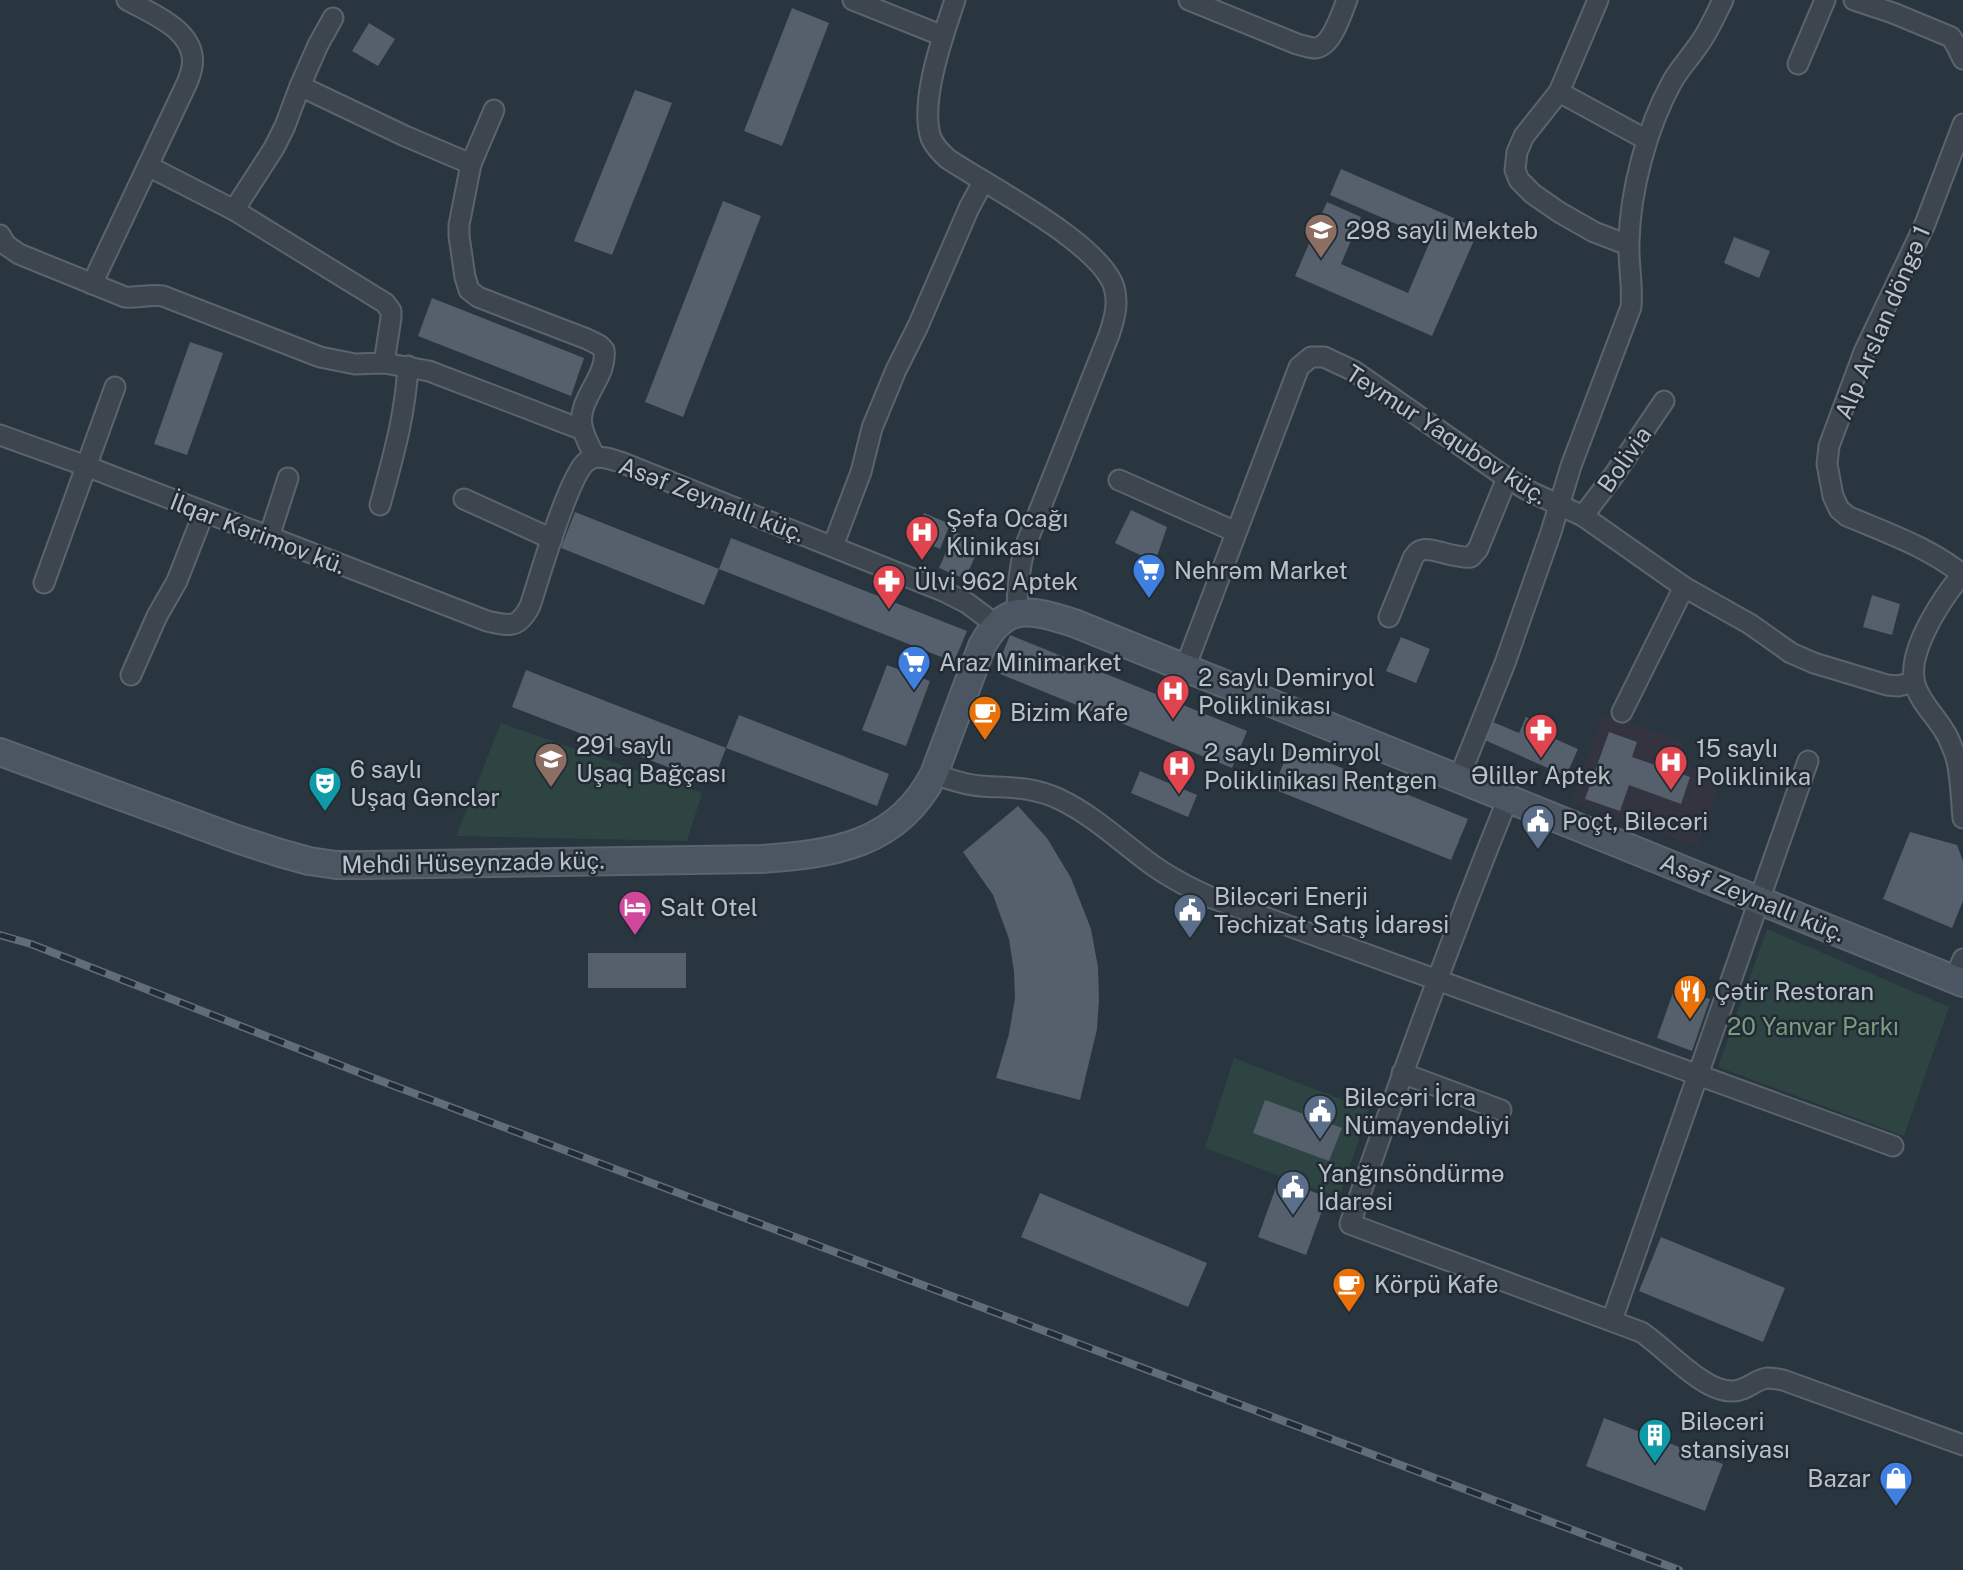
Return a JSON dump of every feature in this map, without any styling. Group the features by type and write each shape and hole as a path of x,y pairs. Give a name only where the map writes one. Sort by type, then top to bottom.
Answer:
{"main road":[{"name":"Asəf Zeynallı küç.","path":"1006,619 1032,612 1074,623 1760,900 1960,974"},
{"path":"934,774 982,646 1006,619"},
{"name":"Mehdi Hüseynzadə küç.","path":"0,752 237,839 309,861 336,865 761,859 825,852 876,836 899,820 925,792 934,774"}],"street":[{"path":"92,284 187,83 192,66 192,55 176,29 127,0"},
{"path":"853,0 943,36"},
{"path":"955,0 943,36 929,102 928,118 936,149 1085,249 1111,279 1116,296 1109,335 1025,547 1017,586 1006,619"},
{"path":"1189,0 1297,44 1316,48 1325,44 1336,27 1347,0"},
{"path":"1598,0 1559,92 1524,136 1517,152 1515,170 1519,180 1533,194 1559,212 1594,232 1628,246"},
{"path":"1460,778 1505,663 1571,466 1631,307 1628,246 1630,225 1640,163 1647,140 1671,84 1707,32 1723,0"},
{"path":"1798,64 1825,0"},
{"path":"1854,0 1951,37 1963,59"},
{"path":"234,210 274,148 318,45 333,18"},
{"path":"300,86 471,164"},
{"path":"1559,92 1647,140"},
{"path":"494,110 471,164 458,225 465,277 469,290 478,297 587,339 604,350 603,365 583,410 581,422 595,457"},
{"name":"Alp Arslan döngə 1","path":"1963,124 1925,224 1864,352 1829,446 1827,464 1833,496 1839,509 1847,516 1926,550 1963,574"},
{"path":"148,166 234,210 385,303 391,311 391,318 384,363"},
{"path":"833,546 861,472 872,428 968,208 983,182"},
{"path":"0,235 6,245 19,254 125,297 136,298 152,294 163,296 338,362 384,363 429,371 583,430"},
{"name":"Teymur Yaqubov küç.","path":"1185,668 1299,367 1311,357 1324,357 1354,371 1507,478 1583,516 1684,587 1750,624 1791,653 1814,663 1887,685 1898,686 1914,682"},
{"path":"380,505 401,428 408,366"},
{"path":"44,583 116,387"},
{"name":"Bolivia","path":"1583,516 1664,401"},
{"name":"İlqar Kərimov kü.","path":"0,435 487,621 504,625 517,624"},
{"name":"Asəf Zeynallı küç.","path":"517,624 530,606 572,485 586,462 595,457 623,463 833,546 967,603 983,613 1006,619"},
{"path":"268,537 288,478"},
{"path":"1389,617 1418,551 1424,549 1462,558 1471,557 1478,549 1507,478"},
{"path":"1119,480 1236,532"},
{"path":"464,499 552,539"},
{"path":"131,675 157,616 177,581 204,512"},
{"path":"1963,574 1933,616 1919,645 1914,664 1914,682 1920,697 1960,754 1963,818"},
{"path":"1622,712 1684,587"},
{"path":"1612,1320 1808,761"},
{"path":"934,774 960,783 1041,791 1078,809 1186,887 1893,1146"},
{"path":"1508,798 1402,1073 1350,1224 1641,1332 1656,1341 1702,1381 1716,1388 1744,1390 1768,1378 1783,1380 1963,1444"},
{"path":"1402,1073 1501,1110"}],"shaded area":[{"path":"1602,714 1683,741 1678,760 1721,781 1697,847 1572,802"}],"green space":[{"path":"501,723 702,793 687,841 456,836"},
{"name":"20 Yanvar Parkı","path":"1767,929 1949,1007 1904,1136 1718,1067"},
{"path":"1234,1058 1369,1110 1339,1198 1205,1148"}],"building":[{"path":"792,8 829,23 782,146 744,131"},
{"path":"369,23 395,39 378,66 352,51"},
{"path":"635,90 672,103 612,255 574,241"},
{"path":"1341,169 1479,229 1432,336 1295,276 1327,202 1361,217 1341,264 1408,293 1431,239 1330,195"},
{"path":"723,201 761,216 683,417 645,402"},
{"path":"1734,237 1770,251 1759,278 1724,263"},
{"path":"432,298 584,358 571,396 418,336"},
{"path":"190,342 223,353 187,455 154,444"},
{"path":"1131,510 1167,527 1156,559 1115,543"},
{"path":"575,512 719,569 704,605 561,548"},
{"path":"924,513 950,524 940,549 913,537"},
{"path":"955,532 981,543 965,579 939,568"},
{"path":"731,538 967,631 954,662 719,569"},
{"path":"1872,595 1900,604 1892,635 1863,627"},
{"path":"1010,635 1247,731 1232,768 995,672"},
{"path":"1401,637 1430,649 1416,683 1386,671"},
{"path":"887,665 930,681 906,746 862,730"},
{"path":"526,670 726,748 712,784 512,707"},
{"path":"739,715 889,774 877,806 726,748"},
{"path":"1526,717 1550,727 1546,735 1578,749 1566,776 1480,738 1488,720 1519,733"},
{"path":"1609,732 1637,742 1632,757 1690,777 1681,804 1629,785 1620,811 1585,799"},
{"path":"1290,747 1468,819 1451,860 1273,789"},
{"path":"1140,771 1197,795 1188,817 1131,793"},
{"path":"1018,806 1047,838 1071,878 1091,929 1098,967 1099,1000 1097,1029 1080,1100 996,1078 1009,1034 1015,998 1014,972 1009,939 993,895 963,852"},
{"path":"1910,832 1957,845 1963,861 1963,901 1952,928 1883,899"},
{"path":"588,953 686,953 686,988 588,988"},
{"path":"1675,987 1710,999 1692,1051 1657,1038"},
{"path":"1265,1100 1342,1128 1329,1161 1253,1133"},
{"name":"Yanğınsöndürmə İdarəsi","path":"1279,1179 1327,1197 1306,1255 1258,1237"},
{"path":"1040,1193 1207,1263 1188,1307 1021,1237"},
{"path":"1661,1237 1785,1288 1763,1342 1639,1291"},
{"name":"Biləcəri stansiyası","path":"1604,1418 1723,1464 1705,1511 1586,1466"}],"railway":[{"path":"0,935 31,944 368,1076 1679,1570"}],"place":[{"name":"298 sayli Mekteb","path":"1321,260"},
{"name":"Şəfa Ocağı Klinikası","path":"922,562"},
{"name":"Nehrəm Market","path":"1149,600"},
{"name":"Ülvi 962 Aptek","path":"889,611"},
{"name":"Araz Minimarket","path":"914,692"},
{"name":"2 saylı Dəmiryol Poliklinikası","path":"1173,721"},
{"name":"Bizim Kafe","path":"985,742"},
{"name":"Əlillər Aptek","path":"1541,760"},
{"name":"291 saylı Uşaq Bağçası","path":"551,789"},
{"name":"15 saylı Poliklinika","path":"1671,792"},
{"name":"2 saylı Dəmiryol Poliklinikası Rentgen","path":"1179,796"},
{"name":"6 saylı Uşaq Gənclər","path":"325,813"},
{"name":"Poçt, Biləcəri","path":"1538,851"},
{"name":"Salt Otel","path":"635,937"},
{"name":"Biləcəri Enerji Təchizat Satış İdarəsi","path":"1190,940"},
{"name":"Çətir Restoran","path":"1690,1021"},
{"name":"Biləcəri İcra Nümayəndəliyi","path":"1320,1141"},
{"name":"Yanğınsöndürmə İdarəsi","path":"1293,1217"},
{"name":"Körpü Kafe","path":"1349,1314"},
{"name":"Biləcəri stansiyası","path":"1655,1465"},
{"name":"Bazar","path":"1896,1508"}]}
